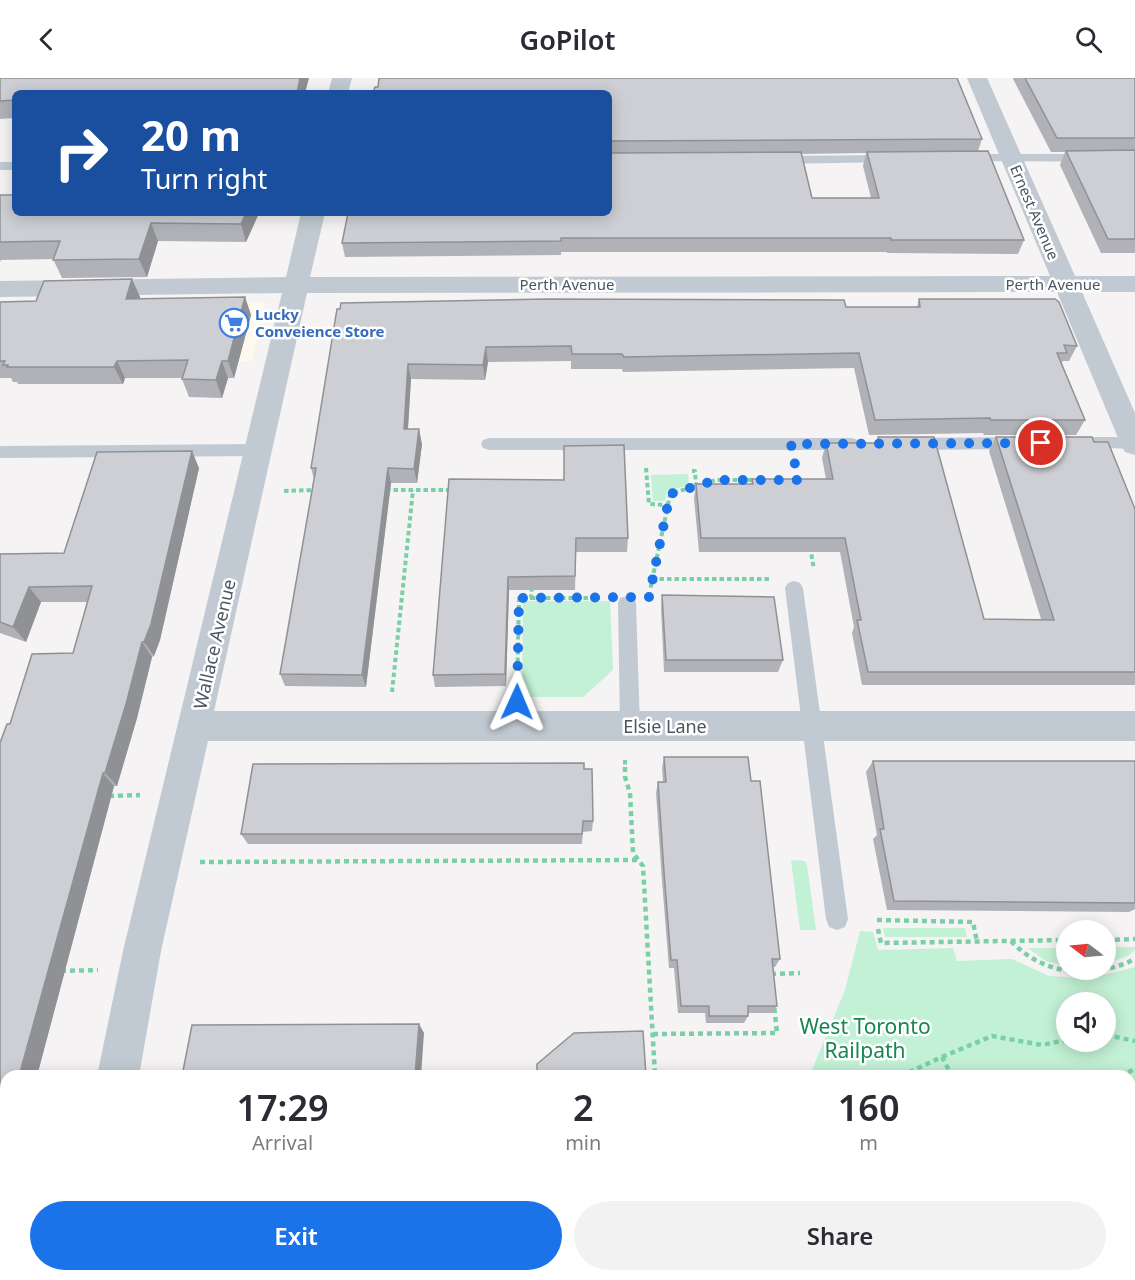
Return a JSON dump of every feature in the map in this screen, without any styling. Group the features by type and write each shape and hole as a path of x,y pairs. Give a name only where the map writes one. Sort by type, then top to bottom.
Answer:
{"street":[{"name":"Ernest Avenue","path":"976,78 1135,444"},
{"name":"Wallace Avenue","path":"119,1070 142,951 312,216"},
{"name":"Perth Avenue","path":"0,289 297,285 1135,284"},
{"name":"Elsie Lane","path":"195,726 627,740 813,726 1135,726"}],"lane":[{"path":"947,159 1135,158"},
{"path":"761,160 900,159"},
{"path":"897,444 1039,443"},
{"path":"1062,443 1135,444"},
{"path":"489,444 874,444"},
{"path":"0,452 259,450"},
{"path":"786,584 813,726 837,919"},
{"path":"627,603 627,740"}],"path":[{"path":"644,444 649,504 668,505"},
{"path":"683,471 695,471 696,486"},
{"path":"649,597 670,494 716,480 763,480"},
{"path":"378,490 458,489"},
{"path":"250,491 320,490"},
{"path":"390,703 413,490"},
{"path":"808,536 816,580"},
{"path":"531,598 532,576"},
{"path":"652,579 786,584"},
{"path":"517,702 519,598 602,598"},
{"path":"627,740 625,777 630,793 633,853 643,866 655,1070"},
{"path":"100,796 145,795"},
{"path":"193,862 638,860"},
{"path":"877,920 973,922 977,942"},
{"path":"878,929 881,943 1056,940"},
{"path":"1116,940 1135,939"},
{"path":"1011,941 1020,953 1052,969 1077,972 1107,970 1135,959"},
{"path":"57,971 103,970"},
{"path":"772,985 771,973 800,973"},
{"path":"653,1034 777,1033 773,997"},
{"path":"914,1070 992,1036 1042,1045 1056,1042"},
{"path":"1116,1037 1135,1041"},
{"path":"942,1057 949,1070"}],"shaded area":[{"path":"262,302 265,305 252,361 198,361 215,303"}],"green space":[{"path":"688,474 689,485 667,491 665,501 653,501 651,475"},
{"path":"523,601 610,601 613,670 583,697 522,697"},
{"path":"791,860 805,861 807,865 816,930 800,930"},
{"path":"883,928 965,928 967,937 885,937"},
{"name":"West Toronto Railpath","path":"860,931 873,932 878,950 953,948 957,961 1012,959 1049,976 1056,976 1056,980 1116,980 1116,972 1135,967 1135,1070 812,1070 845,990"},
{"path":"1116,947 1135,947 1135,950 1128,956 1116,960"},
{"path":"1028,948 1056,948 1056,964 1045,961"}],"building":[{"path":"0,78 300,78 298,90 12,90 12,100 0,101"},
{"path":"379,78 957,78 982,139 612,141 612,90 374,90 378,87"},
{"path":"1025,78 1135,78 1135,138 1057,138"},
{"path":"1135,150 1135,239 1108,239 1066,151"},
{"path":"988,151 1024,240 561,238 561,241 342,243 347,216 612,216 612,153 801,152 812,198 879,198 867,152"},
{"path":"0,195 12,195 12,216 245,216 241,224 151,223 139,259 53,260 60,241 0,242"},
{"path":"132,279 126,299 245,297 228,361 222,361 216,380 182,379 188,360 117,361 114,367 7,367 8,365 3,365 5,361 0,361 0,302 36,301 44,281"},
{"path":"546,299 844,300 846,307 920,307 919,299 1055,299 1059,302 1077,346 1064,345 1067,353 1057,353 1085,420 991,420 990,418 875,420 859,353 624,357 622,354 572,354 571,346 486,347 483,365 408,364 404,429 419,429 414,469 388,468 362,675 280,674 316,468 311,468 337,309 340,309 341,303"},
{"path":"878,437 934,437 984,619 1054,620 996,437 1092,437 1094,442 1108,442 1135,509 1135,672 868,672 857,620 861,620 845,538 701,538 696,484 753,484 752,479 833,479 826,443 880,443"},
{"path":"624,445 628,538 576,538 575,576 508,577 505,674 433,675 449,479 564,480 564,446"},
{"path":"192,451 151,624 142,642 126,704 105,773 103,773 21,1070 0,1070 0,743 7,724 10,724 32,654 73,653 92,586 29,587 13,627 0,622 0,554 64,553 97,452"},
{"path":"662,595 774,597 783,660 666,660"},
{"path":"664,757 748,757 751,781 760,781 780,959 772,959 777,1006 748,1006 748,1016 709,1016 709,1006 681,1006 677,960 671,960 664,872 658,782 666,782"},
{"path":"873,761 1135,761 1135,903 894,901 880,829 884,829"},
{"path":"584,763 584,769 592,769 593,821 583,821 582,834 241,834 253,764"},
{"path":"419,1024 415,1070 183,1070 192,1025"},
{"path":"643,1031 646,1070 537,1070 537,1064 574,1033"}],"place":[{"name":"Lucky Conveience Store","path":"234,323"}],"route":[{"path":"517,702 519,598 649,597 670,494 716,480 798,480 791,444 1041,443"}]}
